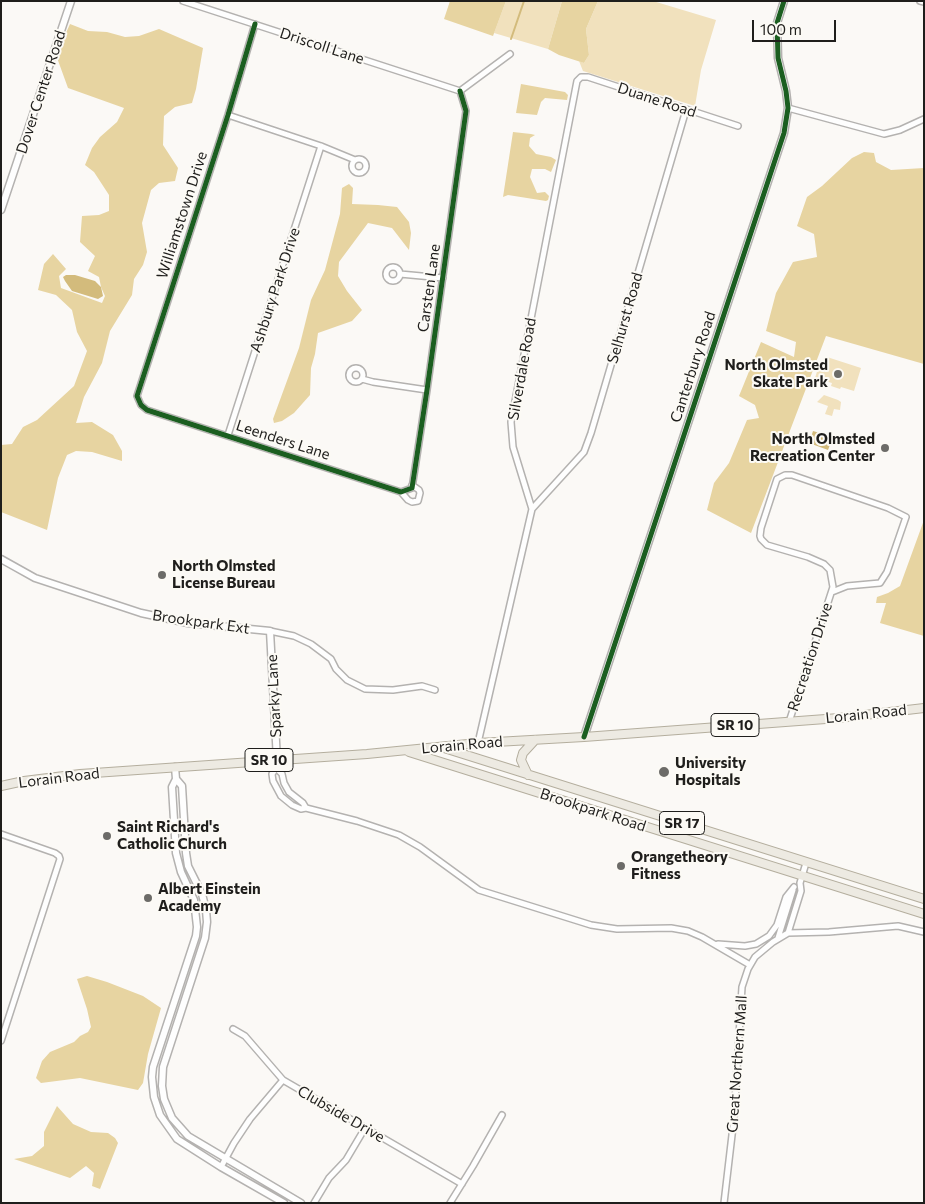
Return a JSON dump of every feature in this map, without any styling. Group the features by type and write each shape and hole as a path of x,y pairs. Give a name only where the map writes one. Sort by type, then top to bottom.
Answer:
{"main road":[{"name":"Lorain Road","path":"1,786 80,774 478,743 789,722 924,708"},
{"path":"528,775 521,760 523,753 535,740"},
{"name":"Brookpark Road","path":"439,747 924,899"},
{"name":"Brookpark Road","path":"405,750 801,880 924,914"}],"street":[{"name":"Dover Center Road","path":"1,210 4,196 71,1"},
{"name":"Driscoll Lane","path":"183,1 460,91"},
{"name":"Canterbury Road","path":"584,737 781,142 788,108 778,58 777,23 784,1"},
{"path":"920,1 924,2"},
{"name":"Williamstown Drive","path":"147,410 141,405 137,396 228,115 255,24"},
{"path":"460,91 510,54"},
{"name":"Duane Road","path":"577,81 581,77 588,77 738,126"},
{"name":"Silverdale Road","path":"532,509 513,447 511,422 577,81"},
{"name":"Carsten Lane","path":"411,487 427,390 466,111 460,91"},
{"path":"788,108 884,134 900,130 924,119"},
{"name":"Selhurst Road","path":"532,509 584,452 686,110"},
{"path":"228,115 321,146 356,160"},
{"name":"Ashbury Park Drive","path":"228,435 321,146"},
{"path":"400,274 443,278"},
{"path":"362,379 427,390"},
{"name":"Leenders Lane","path":"147,410 402,492"},
{"name":"Recreation Drive","path":"789,722 833,587 832,575 824,564 808,557 767,545 761,540 762,528 777,479 785,475 792,475 888,508 906,517 887,572 880,583 847,586 832,592"},
{"path":"411,487 419,490 418,501 412,502 408,500 402,492 411,487"},
{"path":"478,743 532,509"},
{"name":"Brookpark Ext","path":"1,559 35,578 141,613 188,623 270,631 294,636 311,644 332,660 338,671 354,684 372,690 392,690 422,686 435,690"},
{"name":"Sparky Lane","path":"270,631 277,760"},
{"path":"277,760 276,768 272,774 280,793 292,805 301,809 306,808 368,824 399,835 420,847 479,890 586,924 609,928 674,929 692,932 750,965"},
{"path":"175,767 176,779 172,787 176,853 181,872 194,900 197,927 196,936 152,1072 154,1097 160,1115 177,1139 284,1203"},
{"path":"276,768 282,774 289,792 303,803 306,808"},
{"path":"176,779 182,786 188,866 202,894 206,910 207,929 162,1067 164,1099 182,1132 226,1160 301,1203"},
{"path":"1,834 59,856 60,863 1,1041"},
{"path":"788,933 801,891 801,880 806,863"},
{"path":"714,943 739,947 758,943 769,936 774,930 786,896 801,880"},
{"path":"778,938 794,888"},
{"name":"Great Northern Mall","path":"724,1203 734,1121 742,987 750,965 760,953 778,938 788,933 828,932 898,926 905,926 924,932"},
{"name":"Clubside Drive","path":"233,1029 245,1036 283,1080 462,1184"},
{"path":"222,1167 250,1119 283,1080"},
{"path":"450,1203 502,1115"},
{"path":"314,1203 328,1178 346,1160 365,1128"}],"shaded area":[{"path":"450,1 506,1 493,36 444,19"},
{"path":"506,1 562,1 548,49 494,33"},
{"path":"562,1 598,1 586,29 589,55 584,63 559,55 548,49"},
{"path":"598,1 653,1 716,20 701,70 695,106 583,71 579,61 584,63 589,55 586,29"},
{"path":"70,24 88,31 107,32 125,37 139,36 159,29 203,48 192,103 175,107 164,116 163,145 178,168 175,181 159,183 151,190 142,223 147,252 143,265 134,279 132,295 110,331 102,363 84,397 76,423 92,422 113,435 122,451 122,461 92,452 76,451 67,455 58,478 47,530 1,512 1,445 12,444 23,427 37,420 74,386 87,351 77,332 72,310 56,295 38,290 44,264 53,254 66,269 59,276 61,288 102,303 105,296 99,277 88,271 95,256 80,242 82,216 99,215 109,211 109,195 94,172 85,165 92,148 100,137 117,122 124,108 68,88 56,55"},
{"path":"521,84 565,92 568,95 567,100 545,98 541,102 537,115 516,113"},
{"path":"513,132 535,135 530,138 529,146 536,154 556,160 551,172 545,169 532,169 530,177 537,193 545,192 549,196 546,201 508,195 503,197"},
{"path":"864,152 874,153 876,162 891,170 924,168 924,364 826,336 751,533 707,510 714,483 729,463 747,420 759,418 755,405 739,396 761,342 794,357 796,342 766,331 776,293 793,262 817,257 814,234 797,226 807,197 822,186 852,158"},
{"path":"349,184 353,188 352,204 397,207 409,222 411,233 409,250 392,228 368,223 339,262 338,276 362,310 352,321 318,333 311,368 310,395 294,413 282,421 274,423 273,419 299,348 311,300 325,270 340,214 342,188"},
{"path":"75,275 95,281 101,287 103,296 98,299 72,291 63,277"},
{"name":"North Olmsted Skate Park","path":"827,357 861,368 854,391 831,386 832,383 815,378 820,362"},
{"path":"824,395 841,402 840,410 834,409 832,416 825,414 828,406 817,402"},
{"path":"813,431 833,437 828,450 809,443"},
{"path":"924,520 924,636 880,623 886,603 876,603 877,597 900,586"},
{"path":"87,976 143,996 161,1008 148,1054 143,1083 138,1090 80,1078 41,1083 36,1078 42,1061 50,1052 74,1042 88,1032 91,1027 77,979"},
{"path":"57,1106 73,1124 91,1132 108,1133 118,1143 100,1189 92,1186 94,1173 86,1166 70,1178 14,1159 32,1156 44,1146 44,1132"}],"waterway":[{"path":"511,39 524,1"}],"cycle path":[{"path":"584,737 784,133 788,108 778,58 777,23 784,1"},
{"path":"255,24 228,115 137,396 141,405 147,410 401,492 412,488 427,390 466,111 460,91"}],"place":[{"name":"North Olmsted Skate Park","path":"838,374"},
{"name":"North Olmsted Recreation Center","path":"885,448"},
{"name":"North Olmsted License Bureau","path":"162,575"},
{"name":"University Hospitals","path":"664,772"},
{"name":"Saint Richard's Catholic Church","path":"107,836"},
{"name":"Orangetheory Fitness","path":"621,866"},
{"name":"Albert Einstein Academy","path":"148,898"}]}
